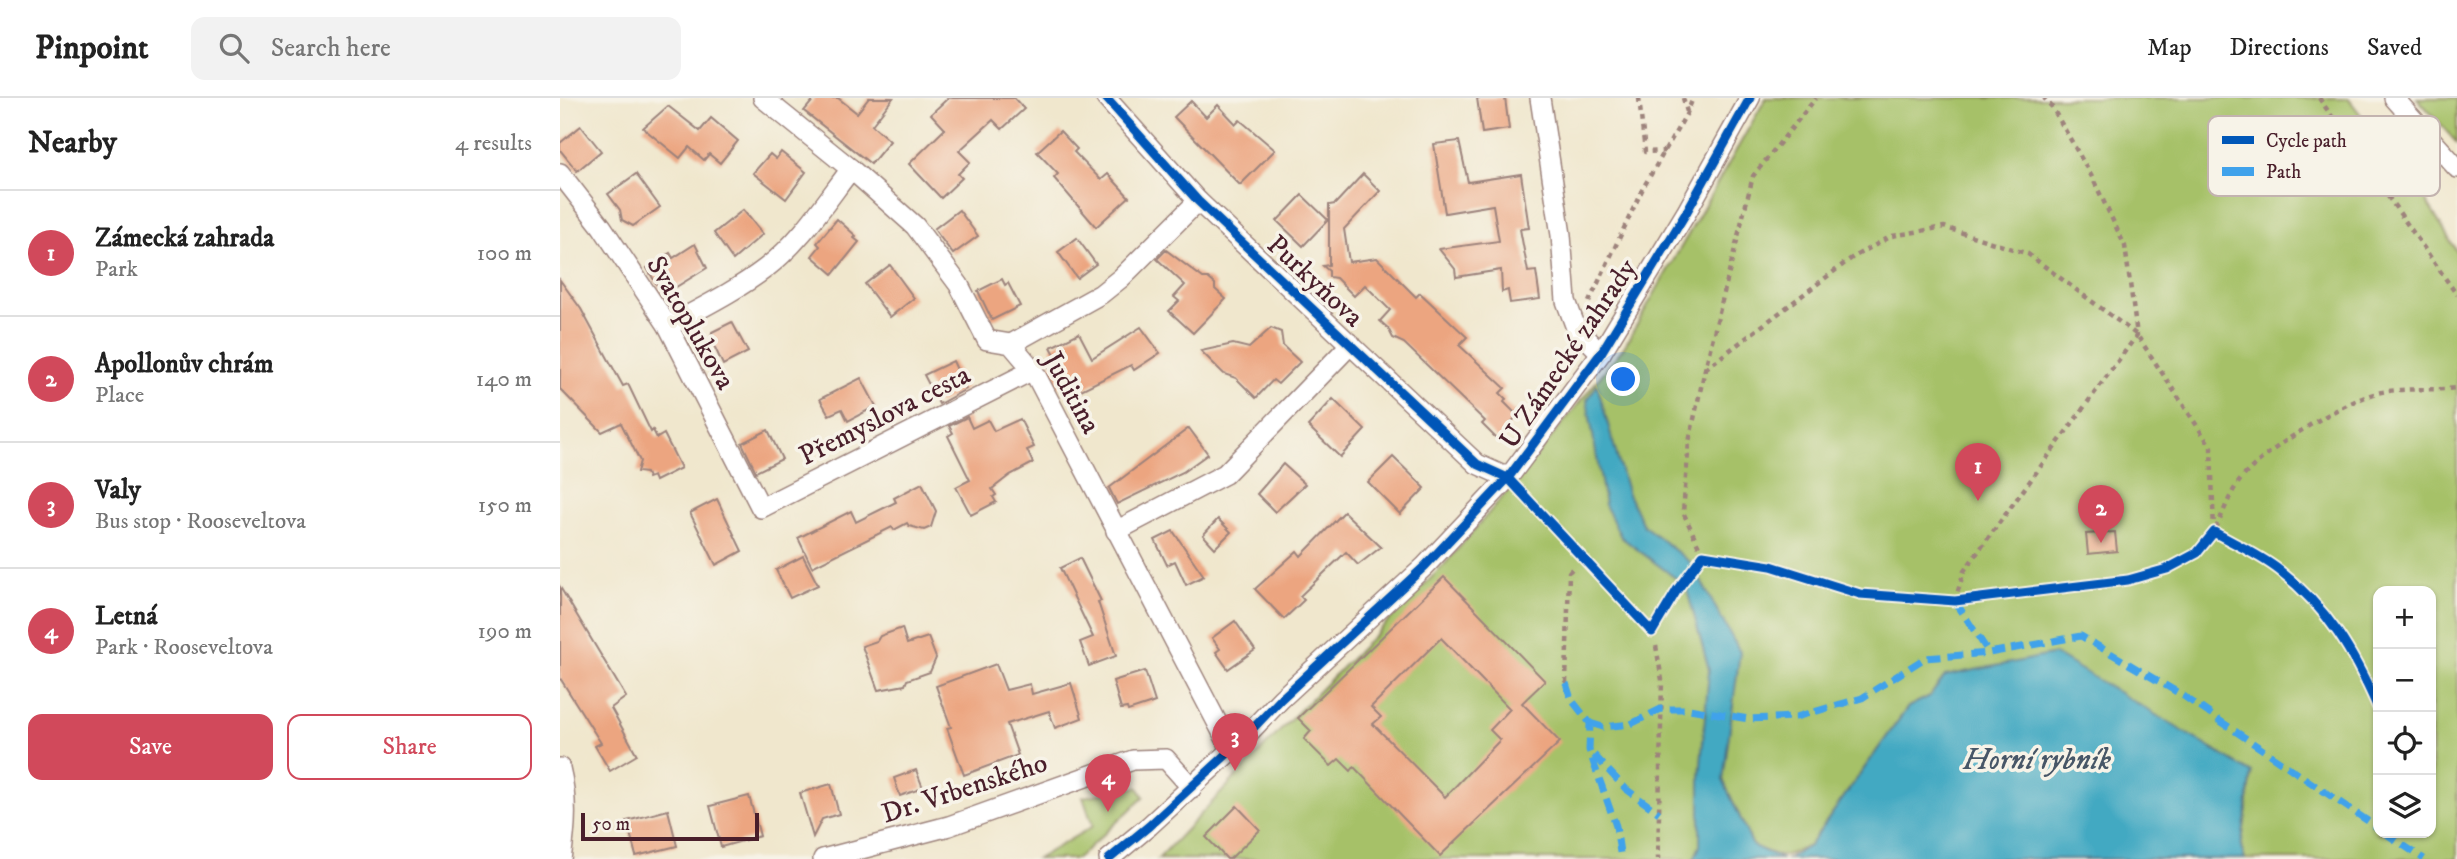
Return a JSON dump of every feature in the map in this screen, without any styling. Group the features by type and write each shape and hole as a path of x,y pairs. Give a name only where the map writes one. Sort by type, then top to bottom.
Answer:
{"street":[{"name":"Juditina","path":"763,98 915,226 959,285 987,340 1011,344 1033,370 1231,749"},
{"name":"Purkyňova","path":"1106,98 1198,201 1477,464 1508,478"},
{"path":"1540,98 1561,234 1566,301 1576,328 1601,353"},
{"name":"U Zámecké zahrady","path":"1109,859 1192,788 1281,699 1425,566 1508,478 1601,353 1686,213 1750,98"},
{"path":"2394,98 2410,116"},
{"path":"2440,149 2457,168"},
{"path":"668,326 734,290 767,267 797,240 850,169"},
{"name":"Svatoplukova","path":"560,173 602,227 668,326 761,508"},
{"path":"1011,344 1101,295 1198,201"},
{"path":"1116,531 1225,474 1351,344"},
{"name":"Přemyslova cesta","path":"761,508 1033,370"},
{"name":"Dr. Vrbenského","path":"823,859 949,826 1133,760 1166,759 1192,788"},
{"path":"560,768 566,791 567,820 561,859"}],"lane":[{"path":"1508,478 1651,632"}],"path":[{"path":"1639,98 1645,152 1665,151"},
{"path":"1683,98 1687,113"},
{"path":"1576,328 1643,188 1693,98"},
{"path":"1705,558 1683,512 1693,420 1705,369 1753,176 1815,98"},
{"path":"1955,601 1964,571 2137,334 2125,246 2092,177 2052,107 2043,98"},
{"path":"2319,98 2332,116"},
{"path":"2388,196 2457,295"},
{"path":"1705,369 1853,257 1892,236 1944,227 2028,254 2137,334 2211,447 2214,532"},
{"path":"2206,542 2214,532 2238,483 2264,458 2347,403 2378,393 2457,388"},
{"path":"2214,532 2225,538"},
{"path":"1566,683 1570,572 1581,558"},
{"path":"1942,600 1969,599"},
{"path":"1651,632 1659,654 1662,680 1658,859"}],"green space":[{"path":"1766,98 2348,98 2362,116 2208,116 2208,196 2423,196 2457,252 2457,859 2245,859 2241,848 2252,773 1945,676 1930,696 1908,707 1809,846 1786,855 1776,855 1753,846 1723,780 1700,776 1700,846 1694,859 1158,859 1297,713 1445,564 1522,474 1624,347"},
{"path":"2417,98 2457,98 2457,143 2440,124 2440,116 2433,116"},
{"path":"1138,787 1144,797 1079,857 1037,859 1093,826 1083,797"}],"water":[{"path":"1597,385 1627,492 1643,525 1691,563 1740,652 1723,780 1753,846 1782,859 1694,859 1700,846 1700,776 1709,670 1686,586 1621,537 1605,505 1587,400"},
{"name":"Horní rybník","path":"2055,654 2252,773 2241,848 2245,859 1787,859 1809,846 1908,707 1930,696 1945,676"}],"building":[{"path":"815,98 838,98 857,113 869,98 893,98 872,125 890,141 871,164 804,111"},
{"path":"948,98 1014,98 1024,109 1002,129 993,120 959,151 970,162 958,174 962,178 941,198 909,164 945,129 931,114"},
{"path":"1477,98 1505,98 1509,129 1482,133"},
{"path":"1191,101 1206,117 1218,105 1236,124 1240,120 1275,150 1240,185 1174,117"},
{"path":"668,106 700,131 711,118 738,141 720,163 709,154 704,160 689,147 680,158 643,128"},
{"path":"581,126 601,151 577,171 560,150 560,143"},
{"path":"1060,131 1077,149 1074,152 1101,180 1108,174 1129,197 1096,227 1054,178 1058,174 1037,152"},
{"path":"1459,141 1468,182 1521,174 1529,228 1520,229 1528,272 1536,271 1540,299 1510,303 1508,290 1502,292 1501,270 1456,277 1455,269 1439,249 1499,241 1493,205 1445,213 1434,144"},
{"path":"781,152 806,172 786,199 753,173 770,154 776,159"},
{"path":"636,174 660,207 633,226 622,220 620,210 608,194"},
{"path":"1363,174 1380,191 1344,229 1349,262 1377,258 1416,297 1420,293 1467,337 1459,345 1505,388 1500,393 1506,399 1504,402 1517,415 1498,440 1482,424 1485,421 1404,343 1393,338 1388,328 1380,321 1390,310 1365,285 1354,296 1336,278 1329,277 1329,271 1323,266 1329,265 1329,205 1335,204"},
{"path":"1302,195 1328,220 1303,246 1277,221"},
{"path":"743,210 763,234 733,260 714,233"},
{"path":"959,210 978,236 953,254 934,229"},
{"path":"837,219 859,242 833,274 812,256 820,246 817,243"},
{"path":"1077,238 1096,264 1077,278 1058,252"},
{"path":"695,244 707,268 663,295 647,268 670,253 673,258"},
{"path":"1166,250 1203,278 1208,278 1226,299 1193,333 1169,311 1179,301 1174,297 1185,285 1157,259"},
{"path":"890,265 914,298 890,317 865,284"},
{"path":"1002,279 1005,285 1008,283 1020,306 992,320 978,291"},
{"path":"560,280 581,309 623,386 628,384 651,432 653,430 657,438 664,434 681,468 655,481 653,476 648,478 646,473 637,472 640,461 621,423 602,432 560,389"},
{"path":"732,322 748,352 723,365 711,339 712,332"},
{"path":"1141,327 1160,353 1134,370 1131,365 1075,393 1069,381 1058,387 1048,366 1058,360 1051,347 1079,333 1092,358"},
{"path":"1271,328 1281,332 1283,346 1300,362 1278,384 1273,380 1256,398 1236,378 1224,374 1201,351 1233,344 1249,348"},
{"path":"953,361 966,389 939,404 924,375"},
{"path":"861,378 876,406 848,421 842,409 829,415 820,399"},
{"path":"1333,399 1365,430 1340,457 1308,426"},
{"path":"967,417 972,428 988,420 994,431 1020,419 1034,447 1027,450 1033,463 1010,475 992,489 996,502 971,515 956,487 970,480 948,436 953,433 949,426"},
{"path":"1189,428 1208,454 1183,472 1117,504 1109,488"},
{"path":"768,430 782,459 756,472 742,443"},
{"path":"1393,457 1425,488 1400,514 1368,482"},
{"path":"1283,464 1305,484 1275,512 1257,494"},
{"path":"922,483 936,511 931,527 924,530 907,523 894,530 892,527 812,567 798,538 851,511 856,522 896,502 894,498"},
{"path":"717,499 742,551 716,565 690,513"},
{"path":"1344,512 1381,547 1358,565 1346,552 1300,596 1304,600 1284,619 1255,589 1297,551 1301,556"},
{"path":"1218,519 1231,532 1215,548 1203,535"},
{"path":"1173,531 1204,576 1186,585 1175,561 1167,565 1155,540"},
{"path":"2115,532 2117,551 2088,554 2086,534"},
{"path":"803,556 818,585 790,598 776,570"},
{"path":"1080,558 1101,601 1098,602 1116,656 1089,666 1080,642 1093,637 1060,568"},
{"path":"1444,577 1545,681 1522,703 1560,742 1440,856 1354,767 1351,771 1339,759 1331,766 1304,739 1311,731 1298,718","holes":["1441,638 1510,709 1490,730 1500,740 1445,797 1373,724 1381,717 1371,707"]},
{"path":"560,587 626,697 611,708 637,755 610,771 595,746 601,743 560,678"},
{"path":"1235,621 1255,650 1228,669 1216,652 1220,649 1212,638"},
{"path":"902,628 907,644 928,637 936,658 930,672 907,680 905,685 878,690 862,646"},
{"path":"996,664 1006,690 1030,684 1032,694 1071,683 1082,718 1055,728 1049,711 1007,724 1018,755 964,775 947,728 951,727 936,686"},
{"path":"1145,671 1155,702 1128,711 1127,708 1121,709 1113,681"},
{"path":"916,770 923,788 900,796 894,778"},
{"path":"831,784 839,814 822,819 813,837 800,793"},
{"path":"749,796 760,836 721,847 710,806"},
{"path":"1237,806 1260,830 1227,859 1206,837"},
{"path":"668,810 677,846 636,856 627,821"}],"marked path":[{"path":"1955,601 1989,653"},
{"path":"1590,723 1603,727 1631,724 1661,709 1689,709 1749,719 1796,717 1862,698 1925,658 1989,653 2081,636 2182,695 2373,825"},
{"path":"1566,683 1571,699 1590,723 1589,750 1616,826 1621,859"},
{"path":"1594,755 1626,789 1659,813"},
{"path":"2392,838 2424,859"}],"cycle path":[{"path":"1106,98 1198,201 1477,464 1508,478 1652,632 1677,590 1703,555 1771,566 1860,594 1955,601 2128,580 2167,569 2197,553 2214,532 2272,565 2312,600 2349,650 2373,698"},
{"path":"1109,859 1239,743 1281,699 1425,566 1508,478 1601,353 1686,213 1750,98"}],"place":[{"name":"Zámecká zahrada","path":"1978,501"},
{"name":"Apollonův chrám","path":"2101,543"},
{"name":"Valy","path":"1235,771"},
{"name":"Letná","path":"1108,812"}]}
